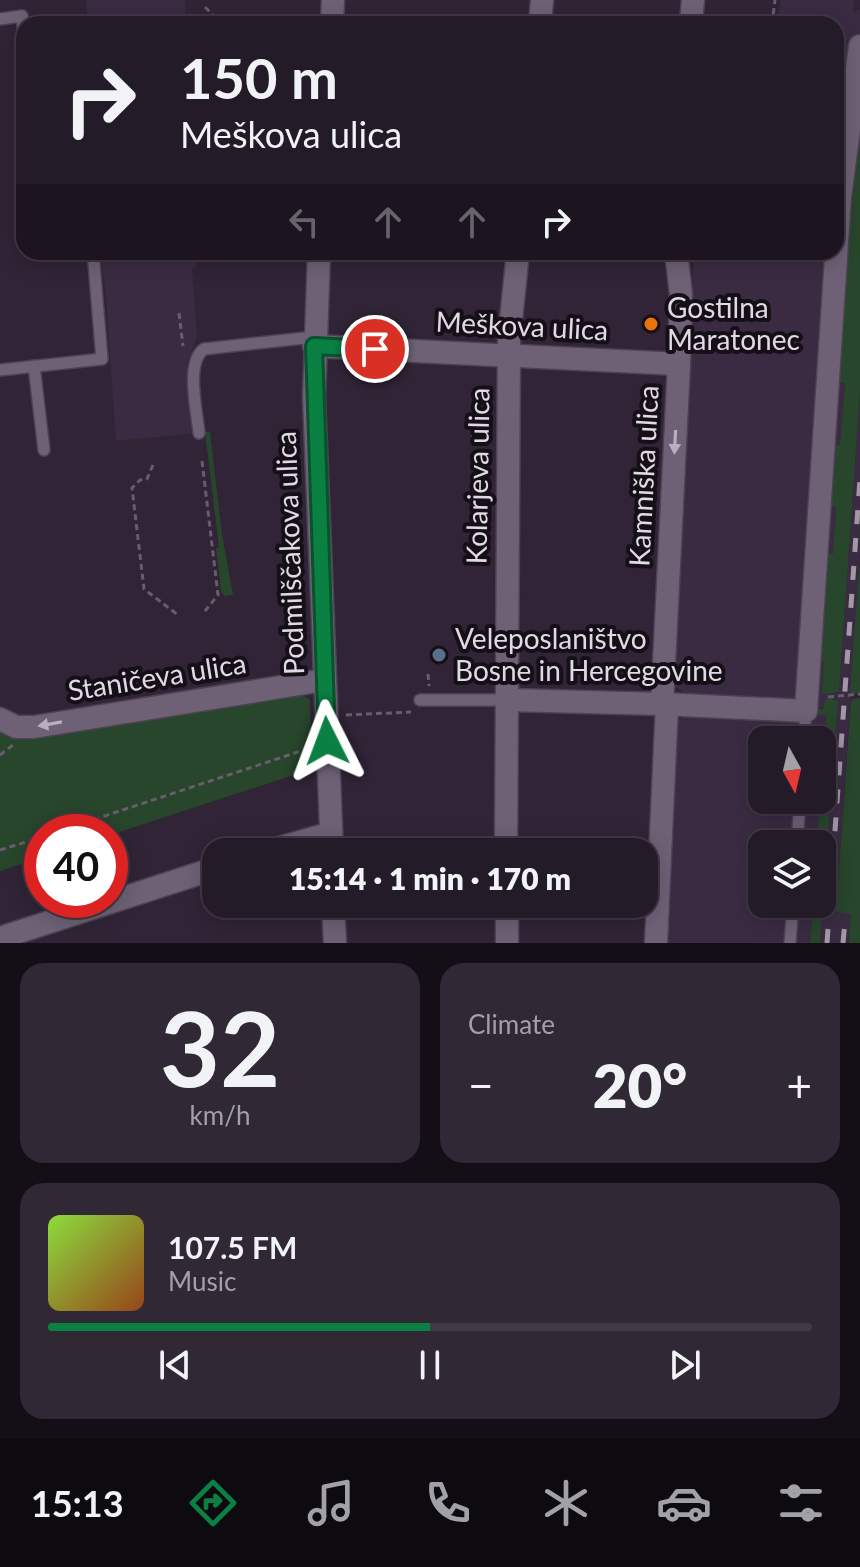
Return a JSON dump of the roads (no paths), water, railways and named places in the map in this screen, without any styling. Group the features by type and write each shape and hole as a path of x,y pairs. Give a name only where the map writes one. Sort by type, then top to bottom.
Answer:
{"street":[{"path":"844,167 860,46"},
{"name":"Podmilščakova ulica","path":"319,260 314,341 331,838"},
{"name":"Kolarjeva ulica","path":"506,838 509,356 517,260"},
{"name":"Kamniška ulica","path":"656,943 679,364 681,294 677,260"},
{"path":"505,700 806,706 836,260"},
{"name":"Meškova ulica","path":"314,341 509,356 679,364"},
{"name":"Staničeva ulica","path":"0,719 25,728 324,680"},
{"path":"0,938 202,873"},
{"path":"334,918 335,943"},
{"path":"507,918 507,943"}],"lane":[{"path":"0,370 102,359 94,260"},
{"path":"199,433 193,369 197,354 204,349 278,343 296,337 314,341"},
{"path":"34,366 44,450"},
{"path":"420,700 505,700"},
{"path":"805,726 806,706"},
{"path":"790,943 792,918"}],"railway":[{"path":"827,943 860,479"},
{"path":"843,943 845,921"}],"place":[{"name":"Gostilna Maratonec","path":"651,324"},
{"name":"Veleposlaništvo Bosne in Hercegovine","path":"439,655"}]}
